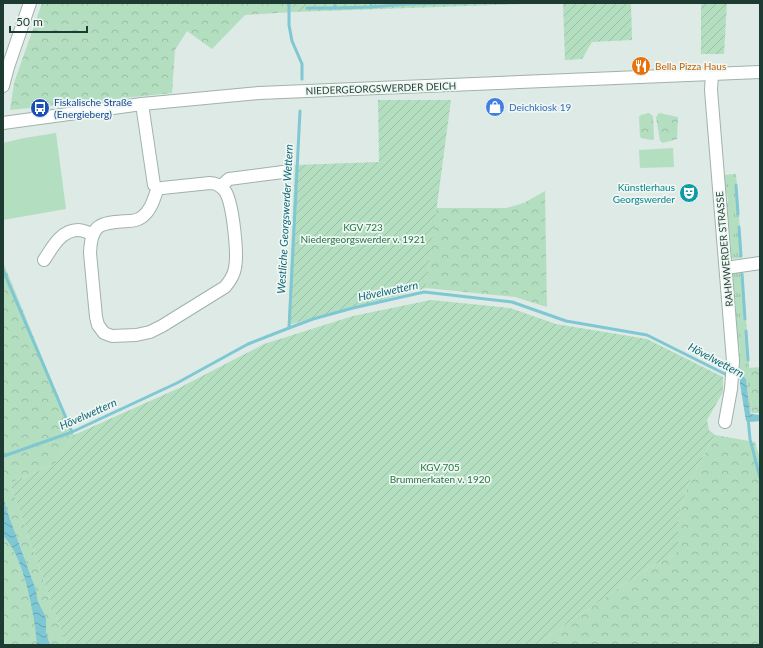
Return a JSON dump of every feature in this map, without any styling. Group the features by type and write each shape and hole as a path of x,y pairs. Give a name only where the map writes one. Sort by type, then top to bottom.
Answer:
{"street":[{"path":"3,86 30,3"},
{"name":"NIEDERGEORGSWERDER DEICH","path":"3,123 142,104 259,93 760,72"},
{"name":"RAHMWERDER STRASSE","path":"712,75 711,90 732,338 733,369 725,422"},
{"path":"142,104 158,189 150,207 142,217 133,221 106,222 98,226 90,243 92,286 98,325 104,333 112,336 136,335 150,332 226,287 231,280 235,269 236,258 232,217 228,196 221,186 210,183 158,189"},
{"path":"221,186 229,179 282,172"},
{"path":"44,260 59,238 68,232 78,230 93,234"},
{"path":"726,268 760,264"}],"green space":[{"path":"42,3 293,3 293,12 245,15 212,49 187,31 175,50 172,93 10,110 14,83"},
{"path":"293,3 554,3 293,12"},
{"path":"563,3 631,3 632,40 592,42 582,59 565,60"},
{"path":"701,3 727,3 724,54 701,54"},
{"name":"KGV 723 Niedergeorgswerder v. 1921","path":"378,100 451,100 426,288 288,325 295,165 379,162"},
{"path":"649,113 653,116 654,138 652,140 641,138 640,136 639,117"},
{"path":"659,113 678,117 677,139 663,143 660,141 656,117"},
{"path":"56,133 66,209 3,220 3,143"},
{"path":"673,148 674,167 640,168 639,150"},
{"path":"736,174 742,258 728,259 728,249 731,246 730,238 727,236 725,204 728,202 727,194 724,192 722,175"},
{"path":"545,191 547,307 515,297 426,288 436,208 506,208 524,203"},
{"path":"3,262 74,435 55,464 10,483 66,645 50,645 46,632 46,618 38,602 36,590 6,508 3,494"},
{"path":"743,272 752,413 750,412 746,379 744,377 740,377 736,359 736,356 740,353 739,345 735,342 733,314 736,310 735,302 732,299 731,273"},
{"name":"KGV 705 Brummerkaten v. 1920","path":"431,300 510,308 556,324 647,339 723,377 723,392 707,420 709,430 715,435 689,482 678,516 678,553 648,568 536,645 66,645 10,483 55,464 74,435 179,388 264,344 353,316"},
{"path":"760,367 760,413 752,413 749,368"},
{"path":"715,435 755,442 760,459 760,645 536,645 648,568 678,553 678,516 689,482"},
{"path":"3,536 17,557 27,588 34,619 37,645 3,645"}],"water":[{"path":"740,377 744,377 746,379 750,413 760,415 760,421 746,421"},
{"path":"3,494 6,508 36,590 38,602 46,618 46,632 50,645 37,645 34,619 27,588 17,557 3,536"}],"waterway":[{"name":"Westliche Georgswerder Wettern","path":"289,3 289,25 292,41 302,64 302,79"},
{"path":"307,8 335,8 335,3"},
{"path":"335,8 371,7 371,3"},
{"path":"371,7 408,3"},
{"path":"448,3 468,3"},
{"path":"408,4 448,3"},
{"name":"Westliche Georgswerder Wettern","path":"289,328 300,111"},
{"path":"736,185 738,214"},
{"path":"739,227 741,256"},
{"path":"3,270 72,432"},
{"path":"742,274 745,319"},
{"name":"Hövelwettern","path":"4,456 72,432 177,383 248,344 313,319 353,308 424,292 512,302 566,321 647,335 729,376"},
{"path":"746,331 748,360"},
{"name":"Hövelwettern","path":"748,418 750,439 760,478"}],"place":[{"name":"Bella Pizza Haus","path":"641,66"},
{"name":"Deichkiosk 19","path":"495,107"},
{"name":"Fiskalische Straße (Energieberg)","path":"40,108"},
{"name":"Künstlerhaus Georgswerder","path":"689,193"}]}
